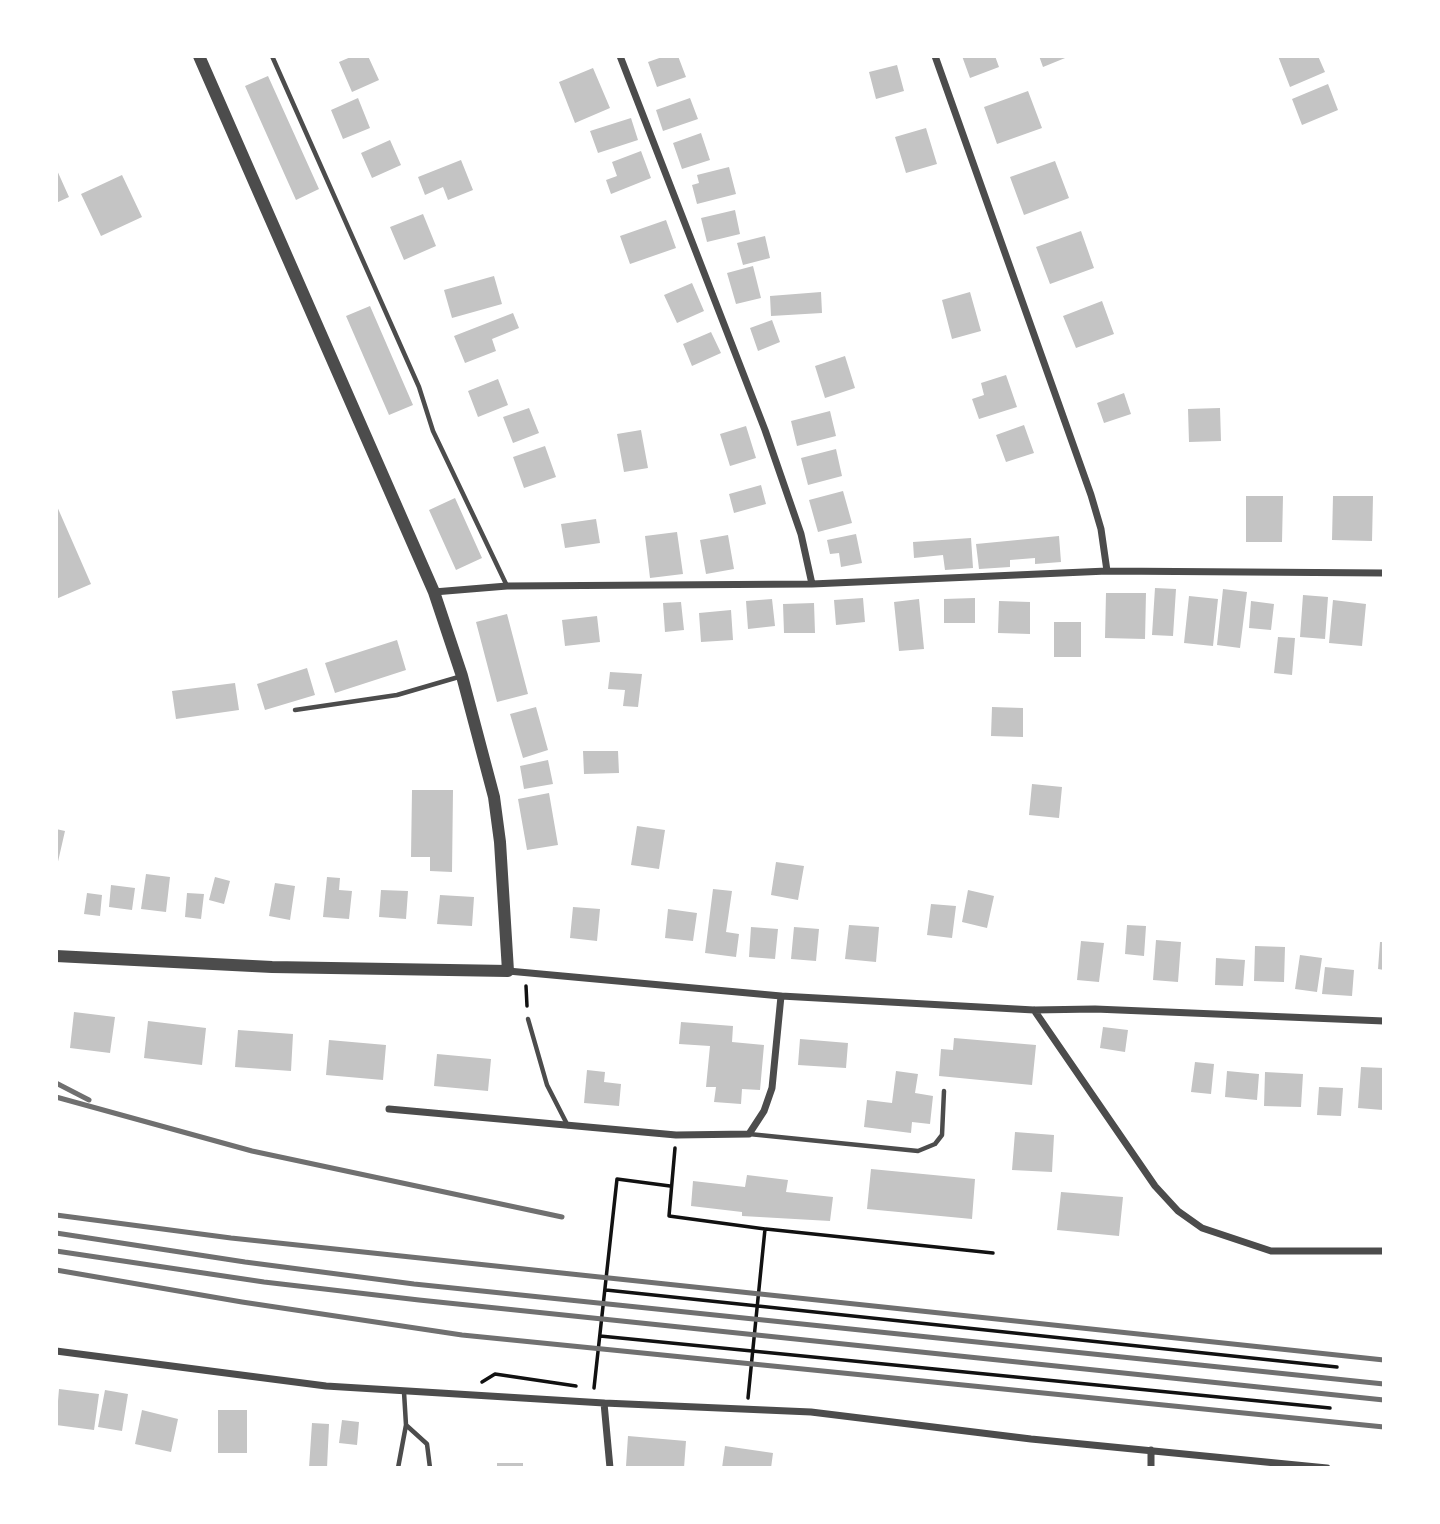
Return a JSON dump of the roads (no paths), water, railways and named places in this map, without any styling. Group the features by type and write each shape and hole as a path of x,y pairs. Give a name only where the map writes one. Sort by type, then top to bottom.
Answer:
{"street":[{"path":"199,56 434,592 462,676 494,797 500,842 508,971"},
{"path":"620,56 765,430 801,534 812,584"},
{"path":"935,56 1091,495 1101,529 1107,571"},
{"path":"434,592 507,586 812,584 1107,571 1384,573"},
{"path":"56,956 272,967 508,971 781,996 1034,1010 1095,1009 1384,1021"},
{"path":"389,1109 676,1135 749,1134 764,1111 772,1088 781,996"},
{"path":"1034,1010 1155,1186 1178,1211 1202,1228 1271,1251 1384,1251"},
{"path":"56,1351 326,1386 604,1403 747,1407 1327,1468"},
{"path":"604,1403 610,1468"},
{"path":"1151,1450 1151,1468"}],"lane":[{"path":"272,56 403,349 433,431 507,586"},
{"path":"295,710 397,695 462,676"},
{"path":"528,1019 547,1085 568,1126"},
{"path":"749,1134 918,1151 935,1144 942,1135 944,1091"},
{"path":"398,1468 405,1425 404,1392"},
{"path":"405,1425 427,1444 430,1468"}],"railway":[{"path":"56,1083 89,1100"},
{"path":"56,1097 252,1151 562,1217"},
{"path":"56,1215 231,1238 1384,1360"},
{"path":"56,1233 414,1284 1384,1384"},
{"path":"56,1251 264,1282 419,1300 1384,1400"},
{"path":"56,1270 242,1302 462,1335 1384,1427"}]}
